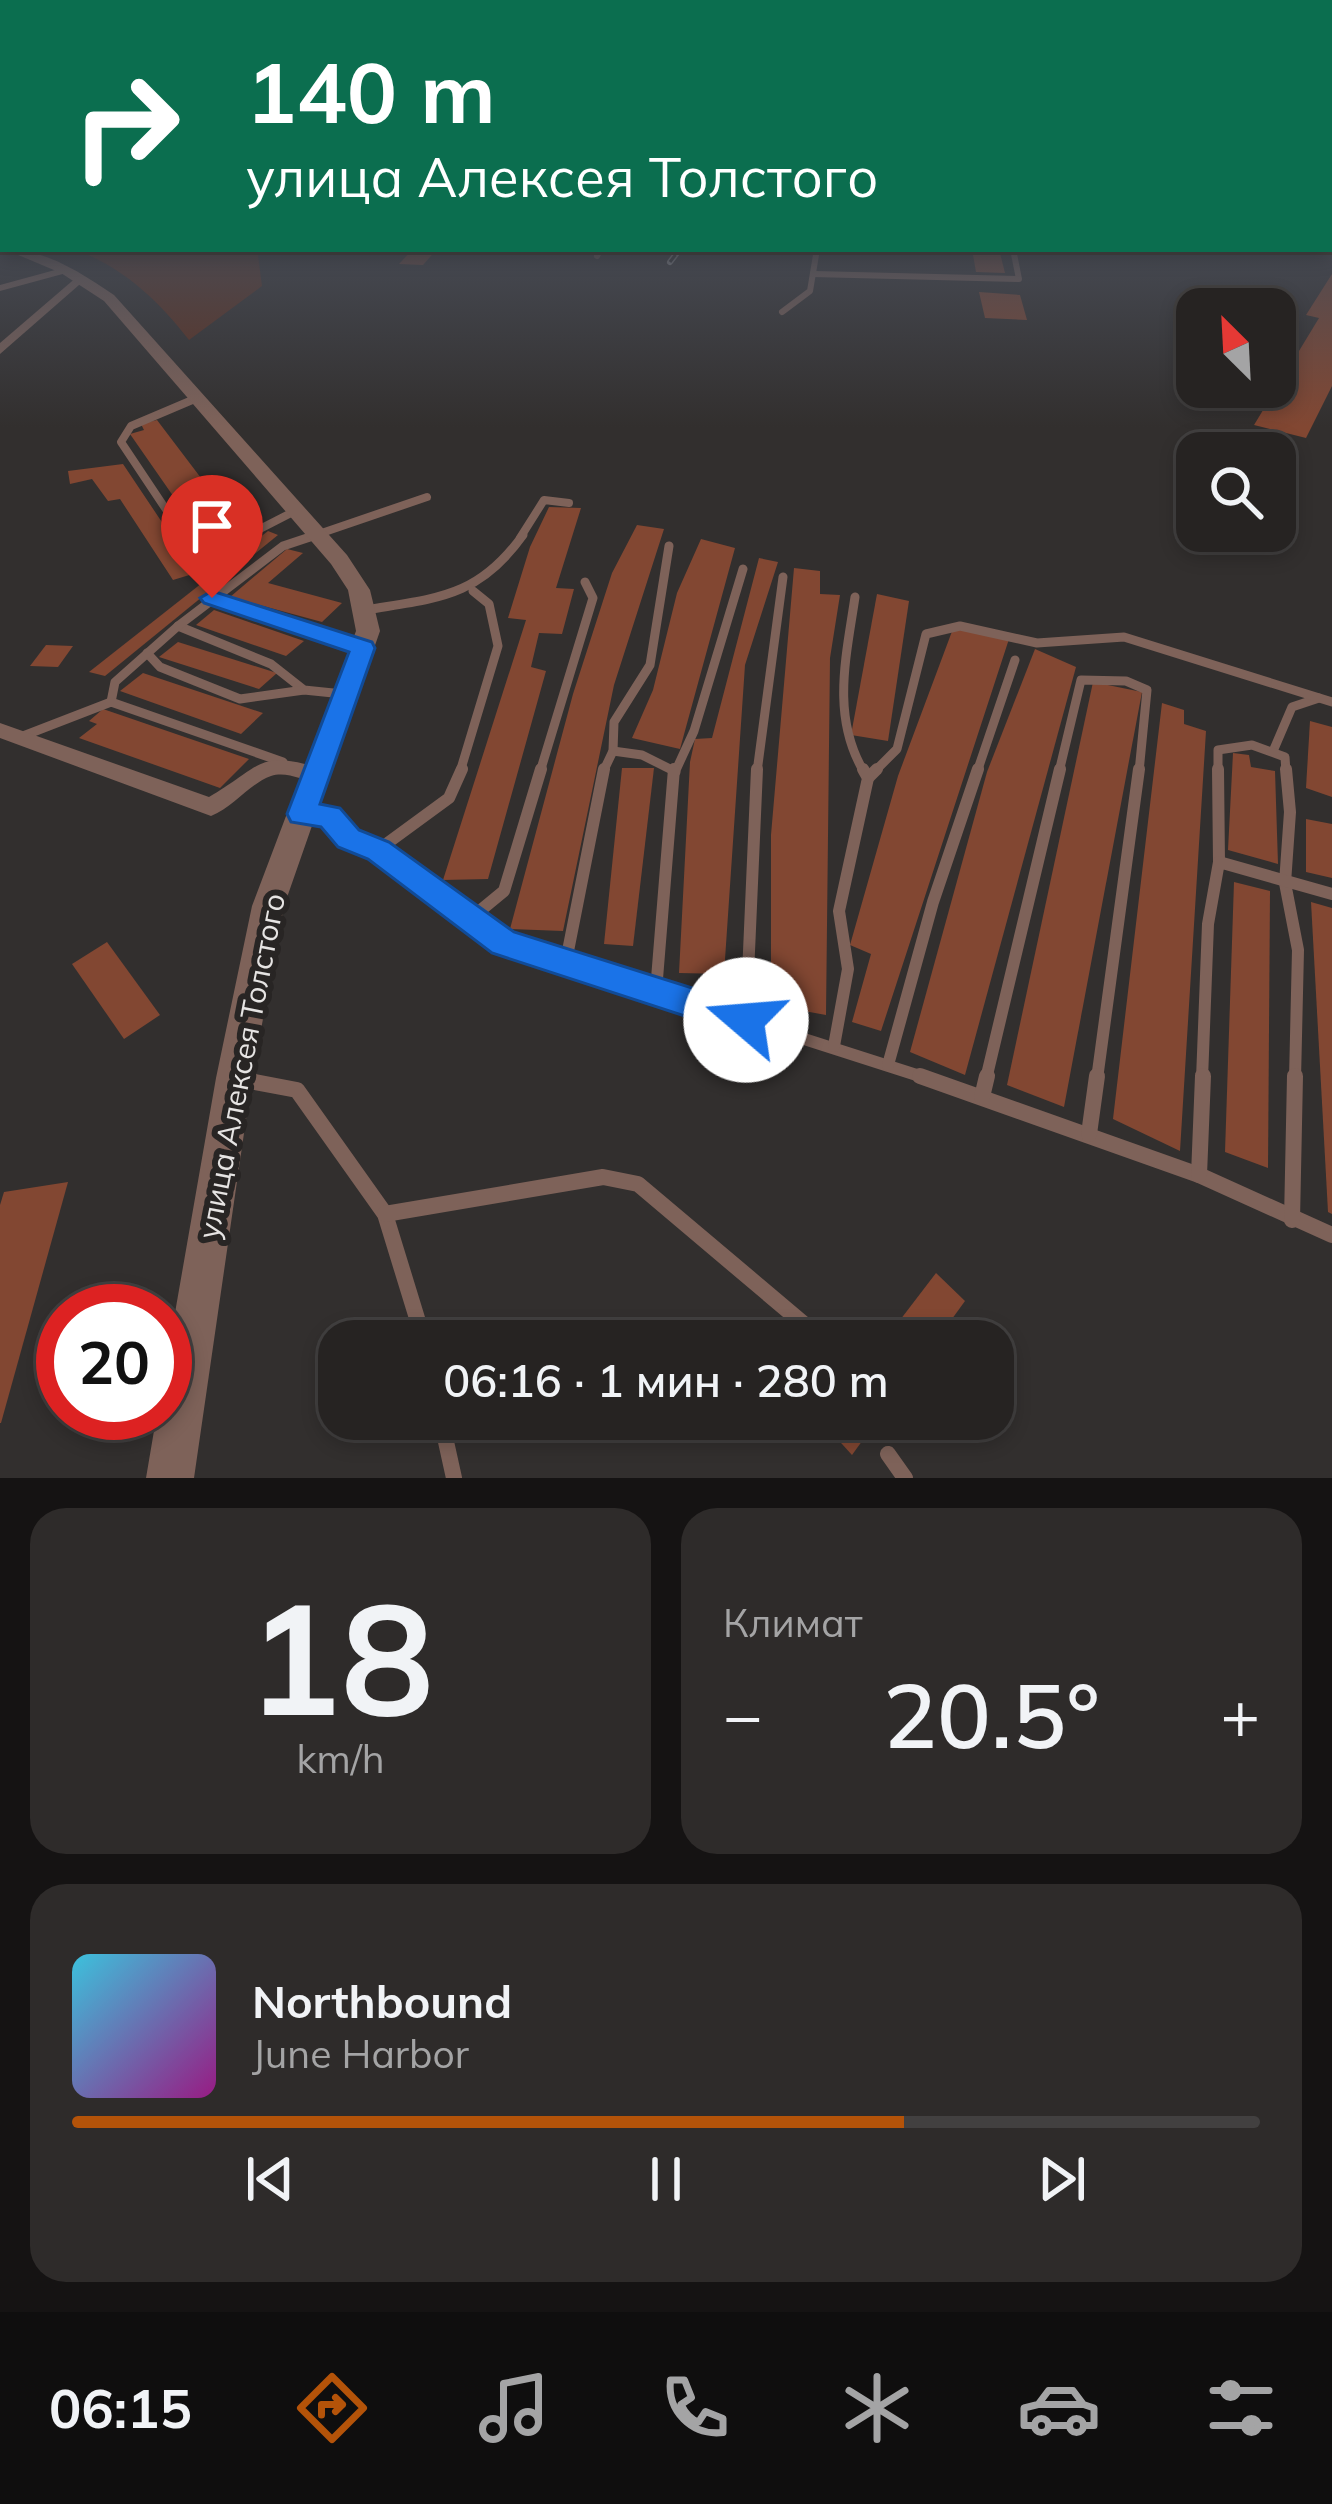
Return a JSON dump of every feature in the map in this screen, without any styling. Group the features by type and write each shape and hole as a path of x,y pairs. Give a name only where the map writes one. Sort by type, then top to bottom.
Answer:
{"street":[{"path":"0,350 59,289"},
{"path":"96,289 109,298 339,560 366,610"},
{"name":"улица Алексея Толстого","path":"170,1478 234,1078 268,906 363,648 368,631 366,610"},
{"path":"12,733 211,807 264,768 283,762 314,775"}],"lane":[{"path":"782,312 810,289"},
{"path":"197,398 131,426 122,442 199,558 249,538 261,523 305,522 427,497"},
{"path":"366,610 473,591 511,556 544,500 569,502"},
{"path":"110,702 115,682 146,653 283,546 305,522"},
{"path":"566,962 604,772 613,751 614,722 650,665 670,546"},
{"path":"656,991 676,770 694,731 742,569"},
{"path":"746,1020 749,834 758,796 764,672 783,577"},
{"path":"470,919 504,891 593,598 585,582"},
{"path":"378,850 449,798 470,750 498,646 490,604 473,591"},
{"path":"855,597 839,716 848,751 868,778"},
{"path":"212,598 363,648"},
{"path":"834,1046 848,969 839,911 868,778 897,749 926,634 951,623 982,626 1034,644 1090,636 1124,638 1326,700"},
{"path":"178,626 272,664 304,690"},
{"path":"146,653 160,667 239,699 304,690 347,694"},
{"path":"888,1065 933,902 1015,660"},
{"path":"982,1097 1081,680 1126,682 1147,690 1149,699 1090,1134"},
{"path":"1274,749 1292,707 1326,700"},
{"path":"12,733 110,702 283,762"},
{"path":"1199,1175 1208,924 1219,862 1218,750 1239,743 1274,749 1286,757 1290,812 1285,883 1298,950 1292,1220"},
{"path":"613,751 642,754 676,770"},
{"path":"302,814 329,816 349,838 378,850 504,943 834,1046 1090,1134 1199,1175 1332,1235"},
{"path":"1219,862 1332,894"},
{"path":"234,1078 297,1090 385,1214 418,1320"},
{"path":"385,1214 604,1177 638,1184 799,1320"},
{"path":"446,1440 454,1478"},
{"path":"888,1454 904,1478"}],"shaded area":[{"path":"141,289 258,289 189,340"}],"building":[{"path":"1323,289 1332,289 1332,386 1306,438 1254,425 1264,408 1296,408 1296,356 1319,318 1306,315"},
{"path":"979,292 1020,295 1027,320 985,318"},
{"path":"157,420 245,536 210,549 130,434 144,430 141,424"},
{"path":"123,464 196,573 173,580 120,499 108,501 92,479 70,484 68,471"},
{"path":"549,507 581,508 556,588 574,589 562,634 539,633 531,667 546,671 488,879 443,880 526,620 508,618 530,547"},
{"path":"637,525 664,529 614,685 563,931 510,929 573,694 612,573"},
{"path":"268,531 278,535 105,676 89,672"},
{"path":"701,539 735,548 680,749 632,738 653,690 677,593"},
{"path":"287,549 303,553 268,583 342,603 322,622 230,597"},
{"path":"759,558 778,562 745,665 724,974 679,973 690,762 695,739 712,738"},
{"path":"794,568 820,571 820,594 840,595 830,658 826,1015 771,1005 771,835"},
{"path":"877,594 909,601 888,741 851,735"},
{"path":"214,610 304,641 286,656 196,625"},
{"path":"954,626 1009,639 881,1031 852,1022 871,954 850,945 898,776"},
{"path":"178,642 277,673 259,689 159,657"},
{"path":"46,645 73,646 58,667 30,666"},
{"path":"1035,649 1076,667 965,1075 910,1052 987,772"},
{"path":"143,673 263,713 241,734 120,691"},
{"path":"1093,682 1142,692 1064,1107 1007,1085"},
{"path":"1162,703 1184,710 1184,724 1206,731 1180,1151 1113,1119"},
{"path":"103,709 249,759 220,788 79,738 97,724 89,721"},
{"path":"1310,721 1332,727 1332,797 1306,788"},
{"path":"1233,753 1249,755 1251,767 1275,771 1278,864 1228,850"},
{"path":"622,768 654,768 633,946 604,944"},
{"path":"1306,819 1332,824 1332,878 1306,872"},
{"path":"1234,882 1270,891 1268,1168 1225,1152"},
{"path":"1311,902 1332,908 1332,1214 1328,1212"},
{"path":"107,942 160,1015 124,1039 72,964"},
{"path":"68,1182 0,1423 0,1205 4,1192"},
{"path":"936,1273 965,1301 951,1320 900,1320"},
{"path":"838,1440 863,1440 852,1455"}],"route":[{"path":"212,598 363,648 302,814 329,816 349,838 378,850 504,943 746,1020"}]}
